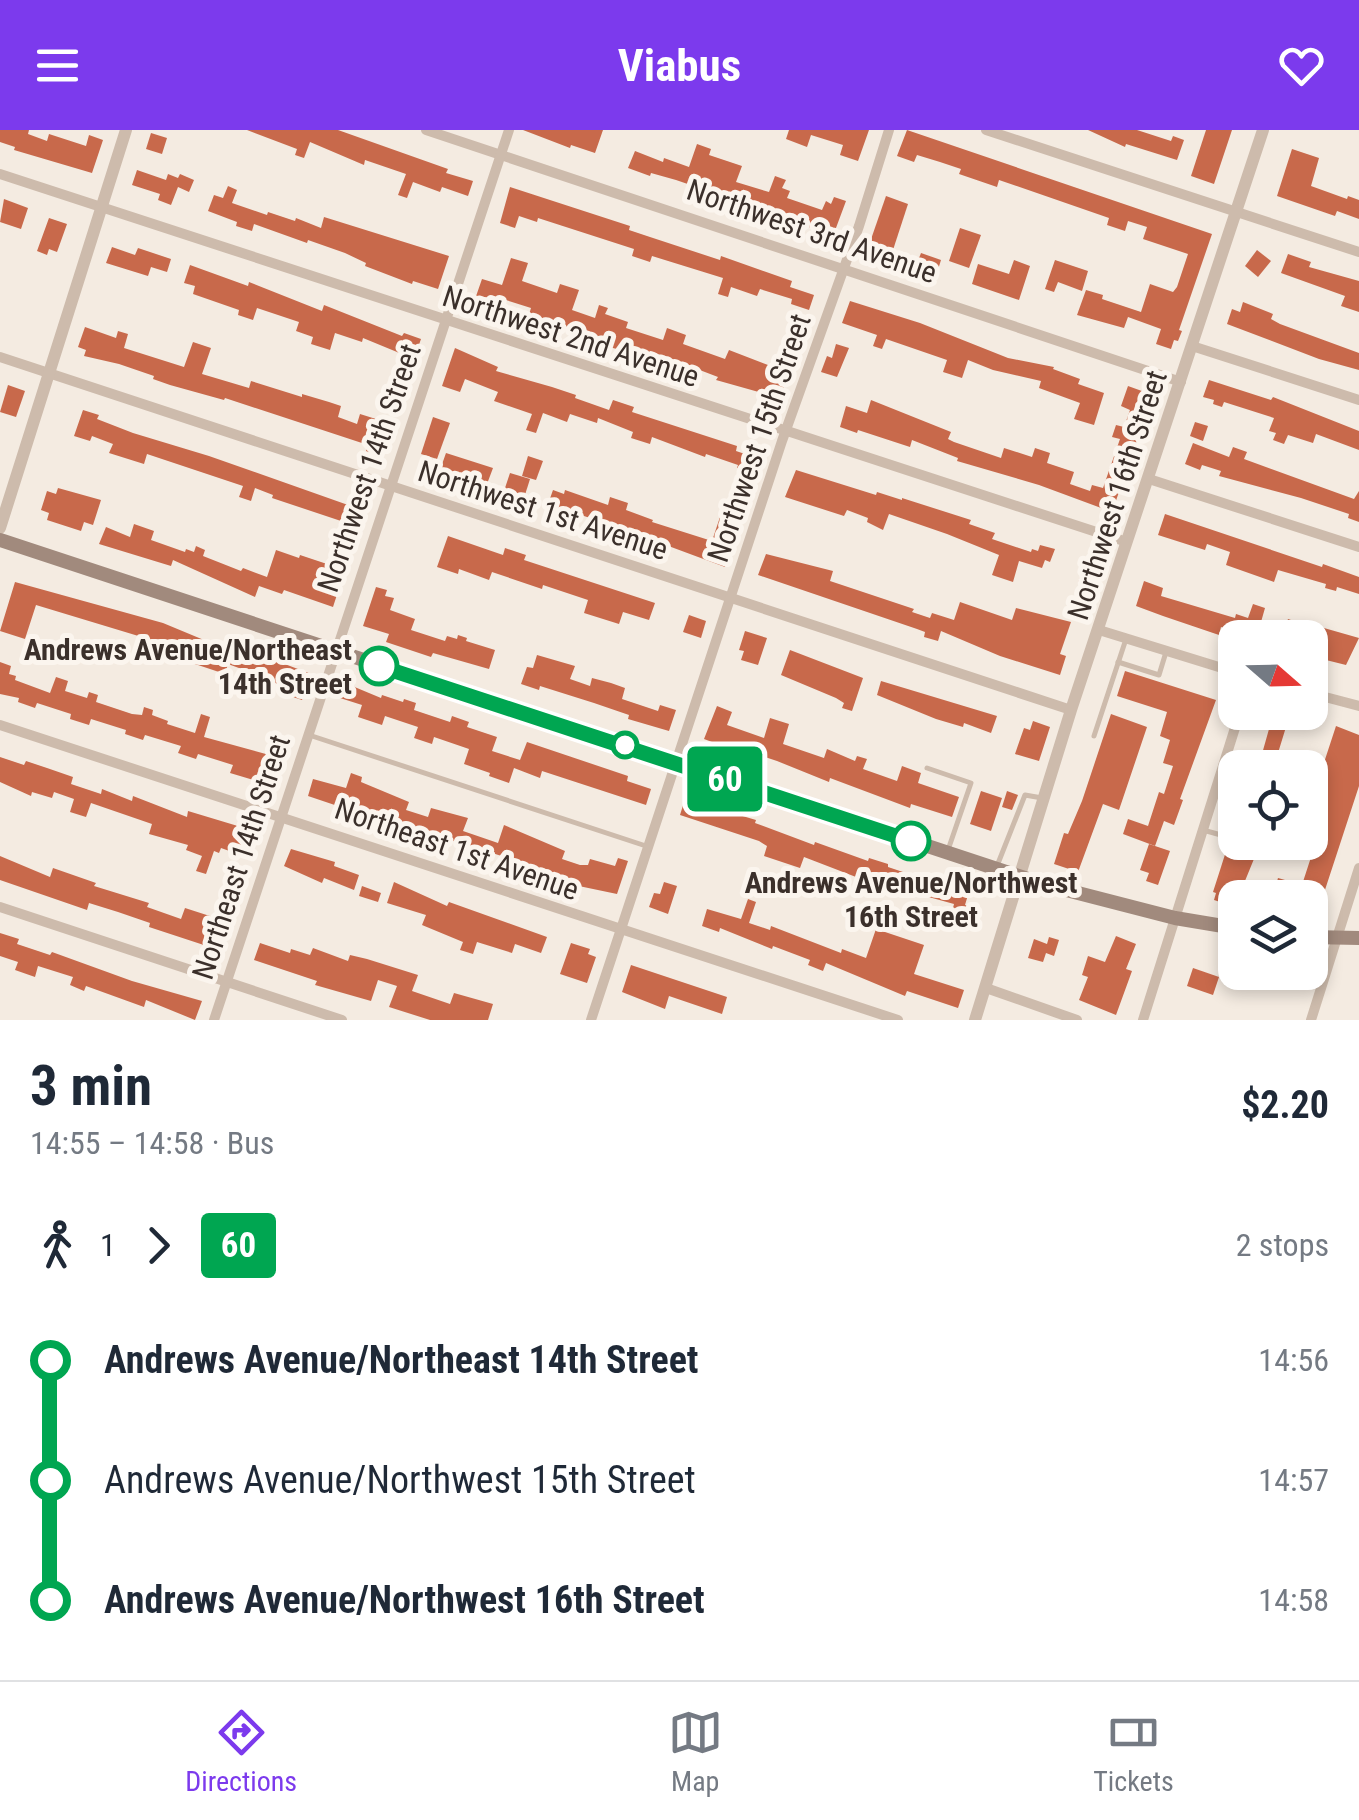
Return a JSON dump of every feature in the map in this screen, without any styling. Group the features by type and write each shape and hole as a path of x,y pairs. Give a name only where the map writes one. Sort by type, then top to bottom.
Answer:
{"main road":[{"path":"0,540 1022,878 1175,918 1218,925"},
{"path":"1328,938 1359,938"}],"street":[{"path":"0,528 126,130"},
{"name":"Northwest 3rd Avenue","path":"426,130 1181,382"},
{"name":"Northwest 14th Street","path":"334,652 508,130"},
{"name":"Northwest 15th Street","path":"591,1020 889,130"},
{"path":"986,130 1359,252"},
{"name":"Northwest 16th Street","path":"975,1020 1071,710 1263,130"},
{"name":"Northwest 2nd Avenue","path":"0,174 1127,542"},
{"path":"1192,346 1359,400"},
{"name":"Northwest 1st Avenue","path":"0,357 1071,710"},
{"path":"1148,478 1359,547"},
{"path":"1098,630 1218,667"},
{"name":"Northeast 14th Street","path":"214,1020 334,652"},
{"path":"1328,698 1359,706"},
{"name":"Northeast 1st Avenue","path":"0,725 898,1020"},
{"path":"1143,1020 1234,730"},
{"path":"1311,1020 1359,868"},
{"path":"0,906 342,1020"},
{"path":"986,988 1077,1020"}],"lane":[{"path":"1094,736 1126,639"},
{"path":"1118,662 1159,675 1167,651"},
{"path":"308,734 648,846"},
{"path":"926,768 971,783 947,852"},
{"path":"996,868 1025,795 1045,798"},
{"path":"1203,830 1218,834"}],"building":[{"path":"0,130 29,130 28,134 47,141 49,134 86,146 89,135 103,140 92,173 14,150 15,147 0,142"},
{"path":"247,130 338,130 473,181 468,196 442,187 440,192 413,182 407,198 398,195 406,174 365,160 364,165 310,142 304,158 295,155 297,149"},
{"path":"523,130 603,130 595,153"},
{"path":"789,130 869,130 858,161 840,155 843,145 811,135 807,147 786,139"},
{"path":"907,130 1212,234 1178,341 1174,340 1171,349 1156,344 1161,329 1128,317 1124,328 1077,315 1086,290 1141,312 1150,284 1173,292 1188,254 1143,239 1147,227 1128,221 1125,231 1107,225 1109,218 999,180 997,187 959,174 961,169 940,162 917,155 914,162 897,156"},
{"path":"1088,130 1137,130 1171,141 1173,136 1184,140 1177,160 1126,144 1125,147"},
{"path":"1206,130 1232,130 1214,184 1191,176"},
{"path":"151,133 167,138 162,154 146,149"},
{"path":"697,144 711,149 709,155 742,166 736,182 769,192 775,176 786,180 782,188 790,191 787,198 822,210 826,201 831,204 834,197 846,201 833,236 771,213 713,199 714,193 676,180 628,168 635,151 689,167"},
{"path":"1292,149 1319,158 1311,186 1359,200 1359,219 1337,211 1335,216 1277,196"},
{"path":"137,170 166,180 168,174 178,178 180,174 194,180 189,192 178,187 171,205 158,200 160,194 132,185"},
{"path":"228,186 237,190 232,203 267,215 268,212 295,221 296,218 321,228 324,217 449,256 438,289 413,281 412,284 308,240 307,243 254,224 252,231 236,226 237,222 208,211 214,195 223,198"},
{"path":"510,187 630,226 629,230 792,281 790,287 814,295 809,310 791,304 792,299 760,289 757,296 731,287 728,297 718,294 723,278 652,256 650,262 632,256 634,249 538,218 537,222 519,216 515,228 500,223"},
{"path":"886,196 908,204 892,253 869,245"},
{"path":"4,199 28,208 21,229 0,222"},
{"path":"49,218 67,224 57,252 49,249 47,255 37,251"},
{"path":"960,228 981,235 969,268 949,261"},
{"path":"112,247 135,255 138,248 171,259 167,272 151,267 148,276 106,263"},
{"path":"1257,250 1271,261 1258,277 1245,266"},
{"path":"921,253 941,260 937,273 916,266"},
{"path":"1288,254 1311,262 1309,267 1359,281 1359,312 1341,306 1345,296 1281,273"},
{"path":"511,258 528,263 522,281 557,293 560,284 579,290 572,310 595,318 599,305 608,308 605,314 628,322 626,328 663,340 667,328 686,335 683,344 725,359 729,350 776,368 778,361 791,366 780,398 716,380 718,377 650,351 649,355 625,347 624,351 580,339 582,333 544,319 541,326 527,321 531,308 493,296 489,307 474,302 482,279 502,285"},
{"path":"1014,260 1030,266 1019,300 972,284 978,264 1009,274"},
{"path":"1055,260 1088,271 1082,291 1058,282 1054,292 1045,289"},
{"path":"190,265 248,286 249,282 322,311 324,305 402,336 404,333 421,339 414,359 363,338 362,342 335,333 330,350 311,344 313,337 296,331 299,322 257,308 253,320 238,315 239,310 193,294 195,286 184,283"},
{"path":"850,301 920,323 1008,358 1054,367 1080,379 1078,384 1104,393 1094,425 1074,419 1080,403 1039,388 1041,381 968,360 962,378 943,372 947,360 886,339 882,349 873,346 877,335 842,323"},
{"path":"1243,302 1273,314 1271,319 1280,324 1359,353 1359,370 1227,324 1232,309 1240,312"},
{"path":"85,327 116,338 118,331 128,334 124,348 184,367 193,342 211,348 202,374 249,388 251,381 329,402 341,406 338,417 357,424 360,414 392,424 381,456 366,451 368,445 84,356 86,350 78,347"},
{"path":"836,344 849,348 837,377 821,372 827,356 832,358"},
{"path":"455,348 498,367 496,371 576,395 575,398 609,410 613,400 634,407 632,412 737,446 736,451 760,459 755,474 652,437 650,444 631,438 633,432 598,418 597,423 570,414 567,422 543,413 536,433 526,430 532,414 494,401 498,392 465,379 460,392 442,386"},
{"path":"1209,380 1271,400 1273,397 1359,431 1359,450 1316,434 1313,443 1288,435 1284,444 1273,440 1276,433 1269,431 1274,418 1224,402 1222,407 1213,404 1214,400 1203,397"},
{"path":"8,385 25,391 16,417 0,412"},
{"path":"1128,386 1153,395 1112,512 957,461 958,458 912,440 910,447 840,427 846,406 867,413 871,400 951,432 948,439 954,442 1001,458 1004,448 1032,457 1035,448 1050,453 1047,463 1074,472 1070,484 1090,491 1092,485 1103,488 1120,439 1112,437 1116,425 1124,427 1130,410 1121,406"},
{"path":"83,410 133,433 365,511 355,540 339,529 341,521 272,498 273,495 255,488 251,501 239,497 243,486 147,454 144,464 109,453 113,444 92,436 90,441 74,436"},
{"path":"433,417 450,423 437,459 421,454"},
{"path":"1195,422 1208,426 1203,441 1190,436"},
{"path":"1193,443 1229,457 1233,447 1247,452 1244,459 1354,499 1359,491 1359,522 1348,518 1349,514 1301,498 1219,476 1221,471 1202,465 1200,470 1185,464"},
{"path":"446,453 493,468 487,484 440,470"},
{"path":"528,456 543,461 536,480 522,476"},
{"path":"796,470 971,520 969,524 995,533 992,539 1031,552 1038,551 1040,545 1055,549 1050,562 1045,560 1042,568 1019,561 1013,582 992,575 999,555 947,534 889,514 883,530 867,522 868,518 847,510 844,516 785,497"},
{"path":"510,473 530,479 524,498 504,491"},
{"path":"58,488 101,500 93,525 84,522 81,531 47,520 49,513 41,510 47,491 56,494"},
{"path":"553,490 564,494 565,490 608,505 610,497 628,503 626,510 652,522 712,541 722,511 742,518 725,567 620,528 619,531 572,512 571,515 547,507"},
{"path":"1165,514 1359,577 1359,594 1337,587 1336,591 1325,588 1326,584 1278,570 1274,582 1226,565 1230,552 1207,544 1205,550 1158,535"},
{"path":"134,524 154,531 151,540 185,552 194,552 196,546 205,550 203,556 267,577 276,550 345,570 333,607 259,586 255,597 173,560 171,566 99,544 106,527 130,537"},
{"path":"448,536 503,555 505,548 526,555 524,560 655,603 649,620 623,612 619,624 584,613 588,600 543,585 542,589 492,572 489,580 459,569 458,574 437,567"},
{"path":"766,554 833,571 830,581 930,618 932,613 954,620 960,602 1012,620 1016,608 1071,622 1060,654 1066,656 1060,675 941,631 938,641 924,637 925,632 917,629 758,575"},
{"path":"1085,562 1101,567 1094,588 1078,583"},
{"path":"1144,581 1163,588 1161,596 1235,618 1236,614 1248,618 1253,604 1265,608 1262,620 1218,620 1218,635 1136,606"},
{"path":"15,582 163,623 240,655 241,651 269,658 311,674 302,700 284,694 287,687 228,664 225,674 189,662 190,658 182,652 145,638 36,605 25,639 0,631"},
{"path":"376,587 387,590 385,596 394,598 390,610 415,619 411,630 445,641 447,636 457,639 458,635 495,650 489,669 433,653 431,657 386,642 389,634 363,626"},
{"path":"689,615 706,621 701,638 683,632"},
{"path":"1328,629 1359,638 1346,665 1328,660"},
{"path":"745,631 767,638 758,665 741,660 744,651 739,650"},
{"path":"790,650 863,678 852,711 842,708 844,703 836,698 781,675"},
{"path":"537,655 575,666 570,679 590,686 592,678 611,683 625,688 622,699 658,711 660,705 676,710 669,731 628,719 629,715 594,703 521,684"},
{"path":"0,662 11,666 9,674 16,676 15,680 50,693 56,677 68,681 65,691 87,698 89,692 98,695 96,702 132,714 142,715 144,707 168,721 167,724 195,733 201,714 210,717 204,737 273,756 274,752 284,755 273,786 230,773 233,765 198,754 196,759 178,753 181,746 145,735 143,740 91,719 89,725 70,719 71,714 37,703 35,708 18,702 19,698 0,694"},
{"path":"1125,671 1216,700 1174,825 1164,821 1155,846 1123,834 1128,819 1148,826 1159,792 1164,794 1173,766 1163,763 1170,740 1160,736 1167,712 1117,696"},
{"path":"881,681 997,716 991,733 964,723 963,727 936,719 877,695"},
{"path":"345,683 381,698 382,695 416,703 414,710 450,722 452,716 469,722 467,727 497,737 492,751 520,760 527,742 628,776 627,781 651,789 646,805 542,771 540,778 514,768 509,783 489,776 490,773 464,764 469,749 434,737 432,744 414,738 418,727 385,716 382,725 358,717 362,705 340,698"},
{"path":"717,706 732,712 727,725 764,738 770,718 789,724 783,744 824,758 827,749 855,761 857,756 867,759 863,769 897,781 902,766 921,773 918,783 959,797 952,817 911,804 910,808 830,778 829,782 704,739"},
{"path":"1111,714 1147,727 1119,810 1103,804 1078,872 1054,864 1064,833 1068,834 1082,801"},
{"path":"1033,721 1050,727 1039,761 1015,754 1024,728 1030,730"},
{"path":"1336,726 1359,735 1359,786 1328,881 1304,880 1310,860 1328,860 1328,750"},
{"path":"1269,730 1285,730 1279,750 1263,750"},
{"path":"0,757 24,765 26,761 73,777 71,784 101,794 102,789 132,801 133,796 187,817 188,811 258,832 249,858 221,848 219,853 214,851 206,874 196,871 202,856 186,850 188,845 149,834 152,824 91,803 86,817 70,812 74,799 54,792 52,798 32,792 31,796 0,782"},
{"path":"351,773 362,777 361,782 409,802 406,810 428,817 431,808 468,818 463,831 498,843 504,825 565,851 562,859 580,865 588,865 590,859 615,866 618,858 628,861 617,894 574,885 575,881 539,869 536,876 520,871 523,863 486,851 484,857 467,851 469,845 406,829 308,796 313,779 346,788"},
{"path":"981,791 1002,798 991,831 970,824"},
{"path":"1007,791 1018,795 1012,810 1002,807"},
{"path":"685,799 756,820 755,823 814,845 815,842 868,861 869,858 924,879 925,875 970,888 965,905 971,907 967,921 951,916 954,904 856,877 804,857 800,868 764,856 767,846 759,841 680,815"},
{"path":"1149,844 1170,851 1158,885 1146,881 1149,873 1140,870"},
{"path":"291,849 335,862 334,866 359,875 354,890 324,878 322,883 284,866"},
{"path":"0,856 50,877 53,868 149,903 147,907 181,919 185,908 216,918 215,923 226,927 219,950 149,927 150,923 118,912 89,903 87,910 0,880"},
{"path":"1223,860 1254,860 1245,880 1218,880 1218,901 1213,892"},
{"path":"394,882 447,906 449,902 547,937 541,953 515,944 512,953 477,942 473,954 460,950 463,942 422,925 426,915 387,903"},
{"path":"664,882 677,886 668,914 649,907"},
{"path":"362,886 381,893 378,902 359,896"},
{"path":"748,899 756,902 749,923 770,930 771,926 841,953 842,949 866,958 876,929 924,945 914,974 964,990 958,1008 907,991 905,996 826,963 823,971 808,965 810,960 773,946 772,949 720,928 719,932 702,926 707,909 741,919"},
{"path":"0,933 19,939 17,944 202,1001 195,1020 146,1000 144,1007 86,986 84,991 70,985 73,977 38,966 35,977 15,970 18,962 0,956"},
{"path":"1116,936 1136,944 1126,969 1132,971 1116,1015 1079,1000 1088,977 1082,975 1088,956 1105,962"},
{"path":"1049,937 1059,940 1054,956 1046,953 1043,962 1028,958 1034,939 1047,944"},
{"path":"260,943 290,953 291,949 310,955 313,948 348,961 350,955 367,959 418,975 412,991 450,1004 454,993 493,1004 488,1020 430,1020 389,1007 397,986 378,980 371,1001 315,985 317,981 254,960"},
{"path":"571,943 590,949 588,954 596,957 587,983 560,974"},
{"path":"631,965 727,997 722,1014 669,996 665,1009 622,992"},
{"path":"1193,968 1218,977 1213,995 1187,986"}],"bus line":[{"name":"60","path":"379,666 911,841"}],"place":[{"name":"Andrews Avenue/Northeast 14th Street","path":"379,666"},
{"name":"Andrews Avenue/Northwest 16th Street","path":"911,841"}]}
